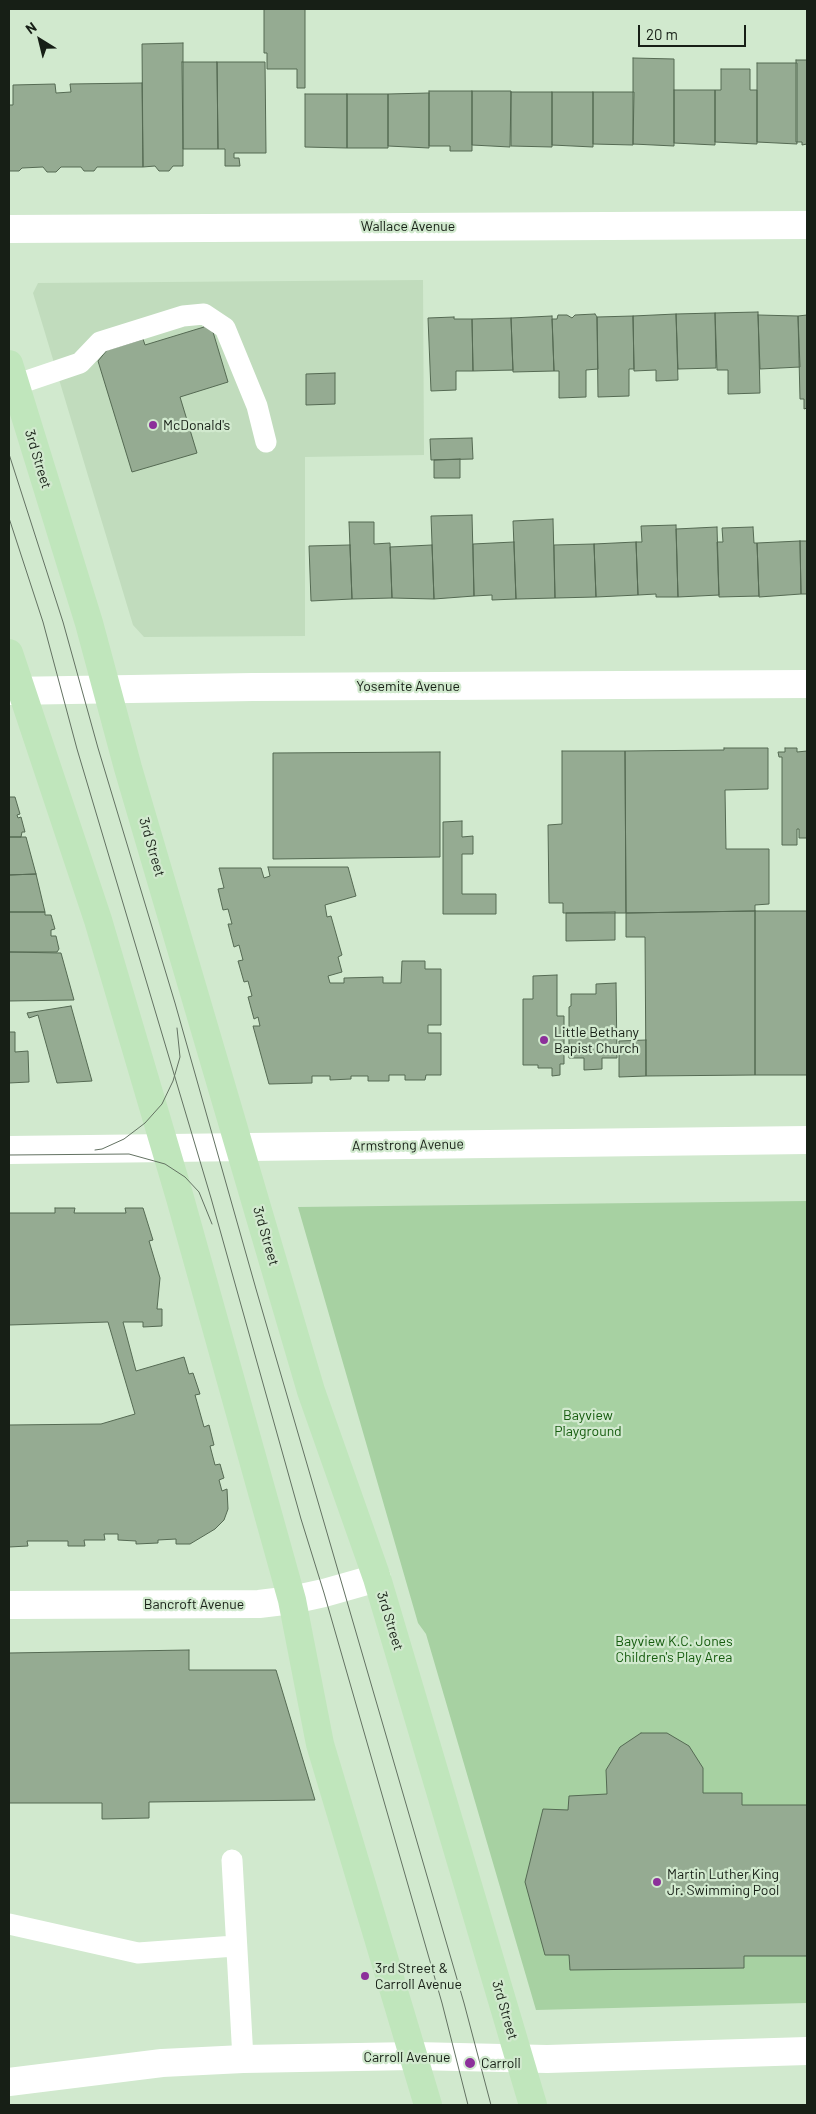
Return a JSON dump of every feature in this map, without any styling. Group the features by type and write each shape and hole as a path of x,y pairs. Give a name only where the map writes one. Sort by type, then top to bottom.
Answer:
{"main road":[{"name":"3rd Street","path":"12,374 108,690 128,768 312,1391 377,1578 533,2105"},
{"path":"9,653 15,691 98,920 180,1198 292,1600 320,1744 428,2105"}],"street":[{"name":"Wallace Avenue","path":"9,229 807,225"},
{"name":"Yosemite Avenue","path":"15,691 807,684"},
{"name":"Armstrong Avenue","path":"9,1150 807,1140"},
{"name":"Bancroft Avenue","path":"9,1605 259,1604 292,1600 377,1578"},
{"name":"Carroll Avenue","path":"9,2082 162,2063 243,2059 414,2056 519,2058 807,2051"}],"lane":[{"path":"12,374 80,363 100,342 183,316 204,314 225,328 257,406 266,442"},
{"path":"232,1860 235,1946 243,2059"},
{"path":"9,1924 138,1953 235,1946"}],"shaded area":[{"path":"423,280 424,455 305,457 305,636 144,637 133,625 33,293 38,283"}],"green space":[{"name":"Bayview Playground","path":"807,1201 807,2003 536,2010 426,1634 418,1623 298,1207"}],"building":[{"path":"264,9 305,9 305,88 297,88 297,69 267,69 267,53 264,53"},
{"path":"183,43 183,166 173,166 169,171 159,171 155,166 143,167 142,44"},
{"path":"633,58 674,59 674,146 633,144"},
{"path":"796,60 807,60 807,144 802,145 802,142 796,142"},
{"path":"182,62 217,62 218,149 183,149"},
{"path":"217,62 265,62 266,153 234,153 234,158 239,158 240,166 225,166 225,149 218,149"},
{"path":"757,63 797,63 797,144 757,142"},
{"path":"721,69 750,69 750,90 757,90 757,144 715,142 715,90 721,90"},
{"path":"142,83 143,167 97,167 94,171 84,171 81,167 61,167 56,172 47,172 43,167 9,171 9,105 13,105 13,85 55,84 56,93 71,92 70,84"},
{"path":"674,90 715,90 715,145 674,143"},
{"path":"429,91 472,91 472,151 450,151 450,146 429,146"},
{"path":"472,91 511,91 510,147 472,145"},
{"path":"511,92 552,92 552,147 511,146"},
{"path":"552,92 593,92 593,147 552,145"},
{"path":"593,92 634,92 633,145 593,144"},
{"path":"429,93 429,148 388,146 388,94"},
{"path":"305,94 347,94 347,148 305,147"},
{"path":"347,94 388,94 388,148 347,148"},
{"path":"758,312 760,393 728,394 728,370 717,370 715,313"},
{"path":"715,313 716,368 678,369 676,314"},
{"path":"595,314 597,317 598,369 586,370 586,397 559,398 559,371 554,371 552,319 557,319 558,315 567,315 572,318 575,315"},
{"path":"676,314 678,380 656,381 656,370 634,371 633,316"},
{"path":"758,315 798,316 800,367 760,369"},
{"path":"807,315 807,408 804,409 804,399 800,399 798,316"},
{"path":"552,316 554,371 513,372 511,318"},
{"path":"633,316 634,369 629,369 629,396 598,397 597,317"},
{"path":"454,317 454,319 472,319 473,371 456,371 456,390 431,391 428,318"},
{"path":"511,318 513,370 473,371 472,319"},
{"name":"McDonald's","path":"205,322 213,332 228,382 180,397 197,453 132,472 98,361 107,350 143,339 145,345 204,327"},
{"path":"335,373 335,404 306,405 306,374"},
{"path":"472,438 473,459 431,460 430,439"},
{"path":"460,459 460,478 434,478 434,460"},
{"path":"472,515 474,596 434,599 431,516"},
{"path":"553,519 555,598 516,599 513,521"},
{"path":"349,522 374,522 374,544 390,543 392,598 352,599"},
{"path":"676,525 678,597 656,597 656,594 638,595 636,542 642,542 641,526"},
{"path":"717,527 719,595 678,597 676,529"},
{"path":"753,527 754,543 757,543 759,596 719,597 717,542 723,542 722,528"},
{"path":"800,541 807,541 807,594 801,594"},
{"path":"800,541 801,594 759,597 757,543"},
{"path":"514,542 516,599 492,600 492,595 474,596 473,544"},
{"path":"636,542 638,595 596,597 594,544"},
{"path":"594,544 596,597 555,598 554,545"},
{"path":"350,545 352,599 311,601 309,546"},
{"path":"432,545 434,599 392,598 390,547"},
{"path":"724,748 768,748 768,789 725,790 726,849 769,849 769,904 755,905 755,911 626,913 625,751 724,750"},
{"path":"785,748 797,748 797,752 807,751 807,838 799,838 799,829 797,829 797,845 782,845 782,757 779,757 778,752 785,752"},
{"path":"562,751 625,751 626,913 563,913 563,903 549,903 548,825 562,824"},
{"path":"440,752 440,857 273,859 273,753"},
{"path":"9,797 15,797 20,814 17,815 18,818 21,817 25,832 22,832 21,837 9,837"},
{"path":"462,821 462,837 473,836 473,854 462,854 462,894 496,894 496,914 443,914 443,822"},
{"path":"9,837 26,837 36,874 9,875"},
{"path":"268,867 348,867 356,896 325,905 327,917 331,916 342,955 338,957 342,972 328,976 330,983 344,983 344,978 383,977 383,983 401,983 402,961 425,961 425,969 441,969 441,1025 428,1025 428,1033 441,1033 441,1075 426,1075 425,1080 405,1080 405,1075 389,1075 389,1081 368,1081 368,1076 351,1076 351,1079 330,1080 330,1076 312,1076 312,1083 269,1084 253,1026 260,1026 258,1017 254,1019 248,997 252,996 248,981 244,982 238,961 243,960 239,945 234,947 228,924 232,924 228,909 223,910 218,889 224,888 219,868 261,868 264,878 270,876"},
{"path":"36,874 45,912 9,912 9,875"},
{"path":"755,911 807,911 807,1075 755,1075"},
{"path":"755,911 755,1075 646,1076 645,937 626,937 626,913"},
{"path":"9,912 45,912 45,915 51,915 55,929 51,930 51,936 56,936 59,949 57,952 9,952"},
{"path":"615,912 615,940 566,941 566,913"},
{"path":"9,952 61,953 74,1000 9,1001"},
{"name":"Little Bethany Bapist Church","path":"557,975 557,1016 564,1016 564,1064 560,1064 560,1075 552,1076 552,1068 538,1068 538,1065 523,1065 523,999 533,999 533,976"},
{"path":"616,983 617,1058 602,1058 602,1069 584,1070 584,1058 569,1058 569,1007 571,1006 571,994 596,994 596,984"},
{"path":"71,1006 92,1081 57,1083 38,1015 29,1018 27,1013"},
{"path":"9,1032 15,1032 15,1052 28,1051 29,1082 9,1083"},
{"path":"646,1040 646,1076 619,1077 619,1041"},
{"path":"55,1208 75,1208 74,1213 126,1213 125,1208 143,1208 153,1240 149,1241 160,1278 157,1309 162,1309 162,1326 143,1327 143,1322 123,1322 136,1371 184,1357 189,1374 193,1373 200,1394 195,1395 204,1427 209,1425 214,1445 210,1446 215,1465 220,1464 224,1478 219,1480 222,1491 227,1489 228,1509 224,1520 215,1529 190,1544 176,1544 176,1539 158,1540 158,1543 136,1544 136,1541 118,1540 118,1534 104,1534 105,1540 84,1540 85,1546 68,1546 68,1541 27,1541 28,1546 9,1547 9,1425 101,1424 135,1414 108,1322 9,1325 9,1213 55,1213"},
{"path":"189,1650 189,1670 276,1670 315,1800 149,1802 149,1818 102,1819 102,1803 9,1803 9,1653"},
{"path":"641,1733 667,1733 689,1746 703,1768 703,1793 742,1793 742,1805 807,1805 807,1956 744,1956 744,1968 570,1970 569,1955 545,1955 525,1882 543,1809 568,1810 569,1796 607,1794 606,1770 620,1747"}],"tram line":[{"path":"9,454 63,622 98,748 175,1003 256,1289 464,2003 491,2105"},
{"path":"9,518 43,622 77,749 211,1198 301,1519 442,2003 468,2105"},
{"path":"95,1150 102,1149 124,1139 145,1123 162,1104 173,1081 180,1057 177,1028"},
{"path":"9,1155 129,1154 165,1164 185,1177 199,1192 212,1224"}],"place":[{"name":"McDonald's","path":"153,425"},
{"name":"Little Bethany Bapist Church","path":"544,1040"},
{"name":"Martin Luther King Jr. Swimming Pool","path":"657,1882"},
{"name":"3rd Street & Carroll Avenue","path":"365,1976"},
{"name":"Carroll","path":"470,2063"}],"park label":[{"name":"Bayview K.C. Jones Children's Play Area","path":"674,1649"}]}
